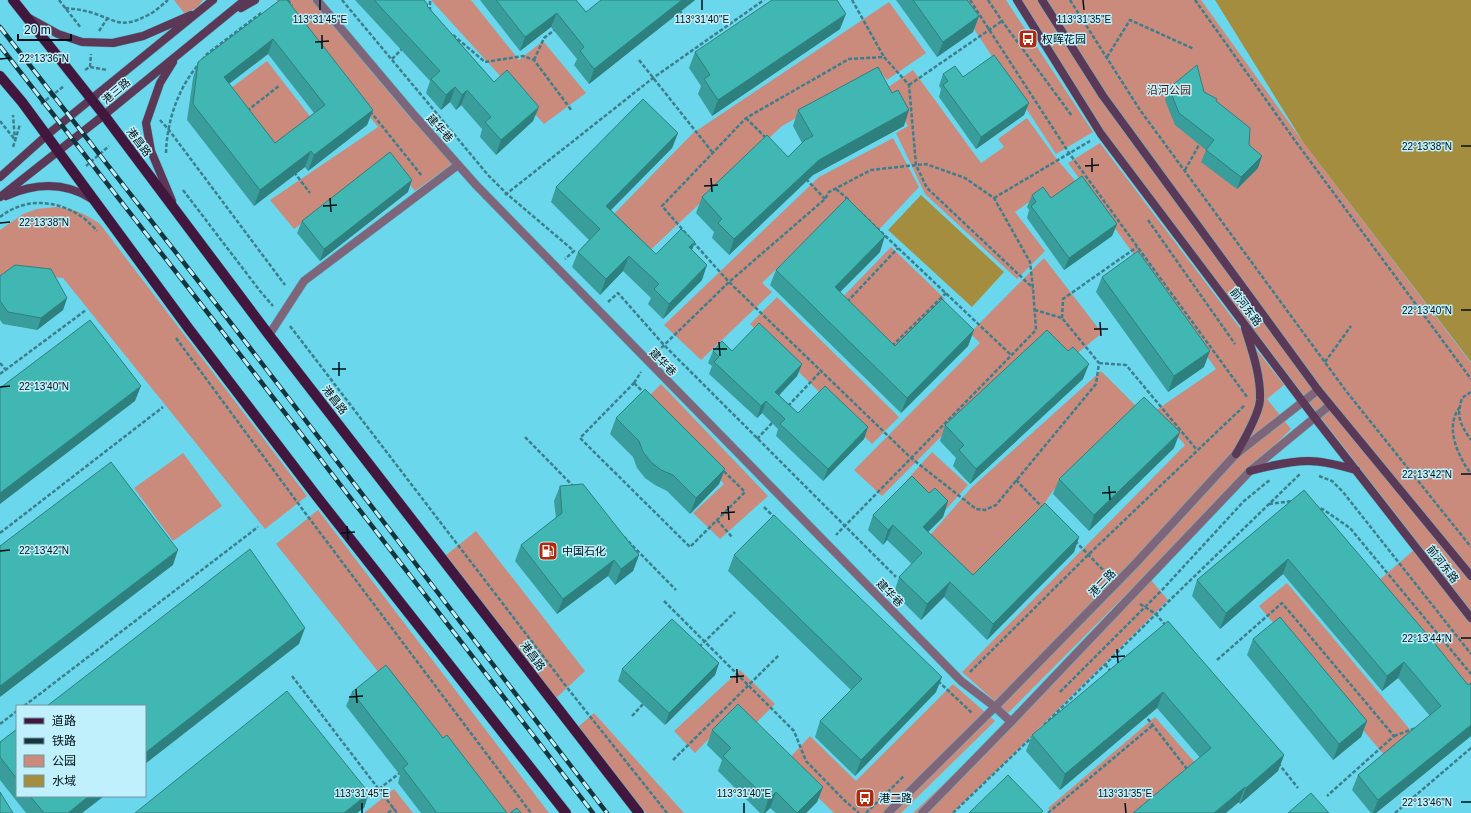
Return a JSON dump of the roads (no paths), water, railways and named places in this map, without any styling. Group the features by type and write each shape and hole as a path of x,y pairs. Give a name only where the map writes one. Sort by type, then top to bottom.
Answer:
{"main road":[{"name":"港昌路","path":"13,0 104,115 269,335 639,813"},
{"path":"26,16 58,34 82,42 114,43 142,36 199,11 207,0"},
{"path":"0,177 47,135 213,0"},
{"name":"港三路","path":"0,198 245,0"},
{"path":"213,26 255,0"},
{"name":"前河东路","path":"1017,0 1101,134 1315,418 1471,618"},
{"name":"前河东路","path":"1042,0 1103,96 1318,390 1471,576"},
{"path":"175,210 151,151 146,123 160,83 176,56"},
{"path":"0,76 47,135 189,329 313,492 566,813"},
{"path":"0,198 26,188 54,186 69,188 81,192 94,200"},
{"path":"1236,454 1251,425 1260,402 1258,372 1244,323"},
{"path":"1250,471 1290,462 1310,461 1339,465 1356,470"}],"street":[{"name":"建华巷","path":"317,0 414,115 494,204 961,681 995,707 1011,722"},
{"path":"269,335 304,280 458,165"},
{"name":"港二路","path":"888,813 995,707 1135,564 1236,454 1318,390"},
{"path":"922,813 1011,722 1250,471 1330,405"}],"water":[{"path":"1215,0 1471,0 1471,362 1303,142"},
{"path":"921,195 1004,272 972,307 888,230"}],"railway":[{"path":"0,27 227,318 607,813"},
{"path":"0,46 218,326 593,813"}],"place":[{"name":"权晖花园","path":"1028,39"},
{"name":"中国石化","path":"548,551"},
{"name":"港二路","path":"865,798"}],"park label":[{"name":"沿河公园","path":"1169,90"}]}
